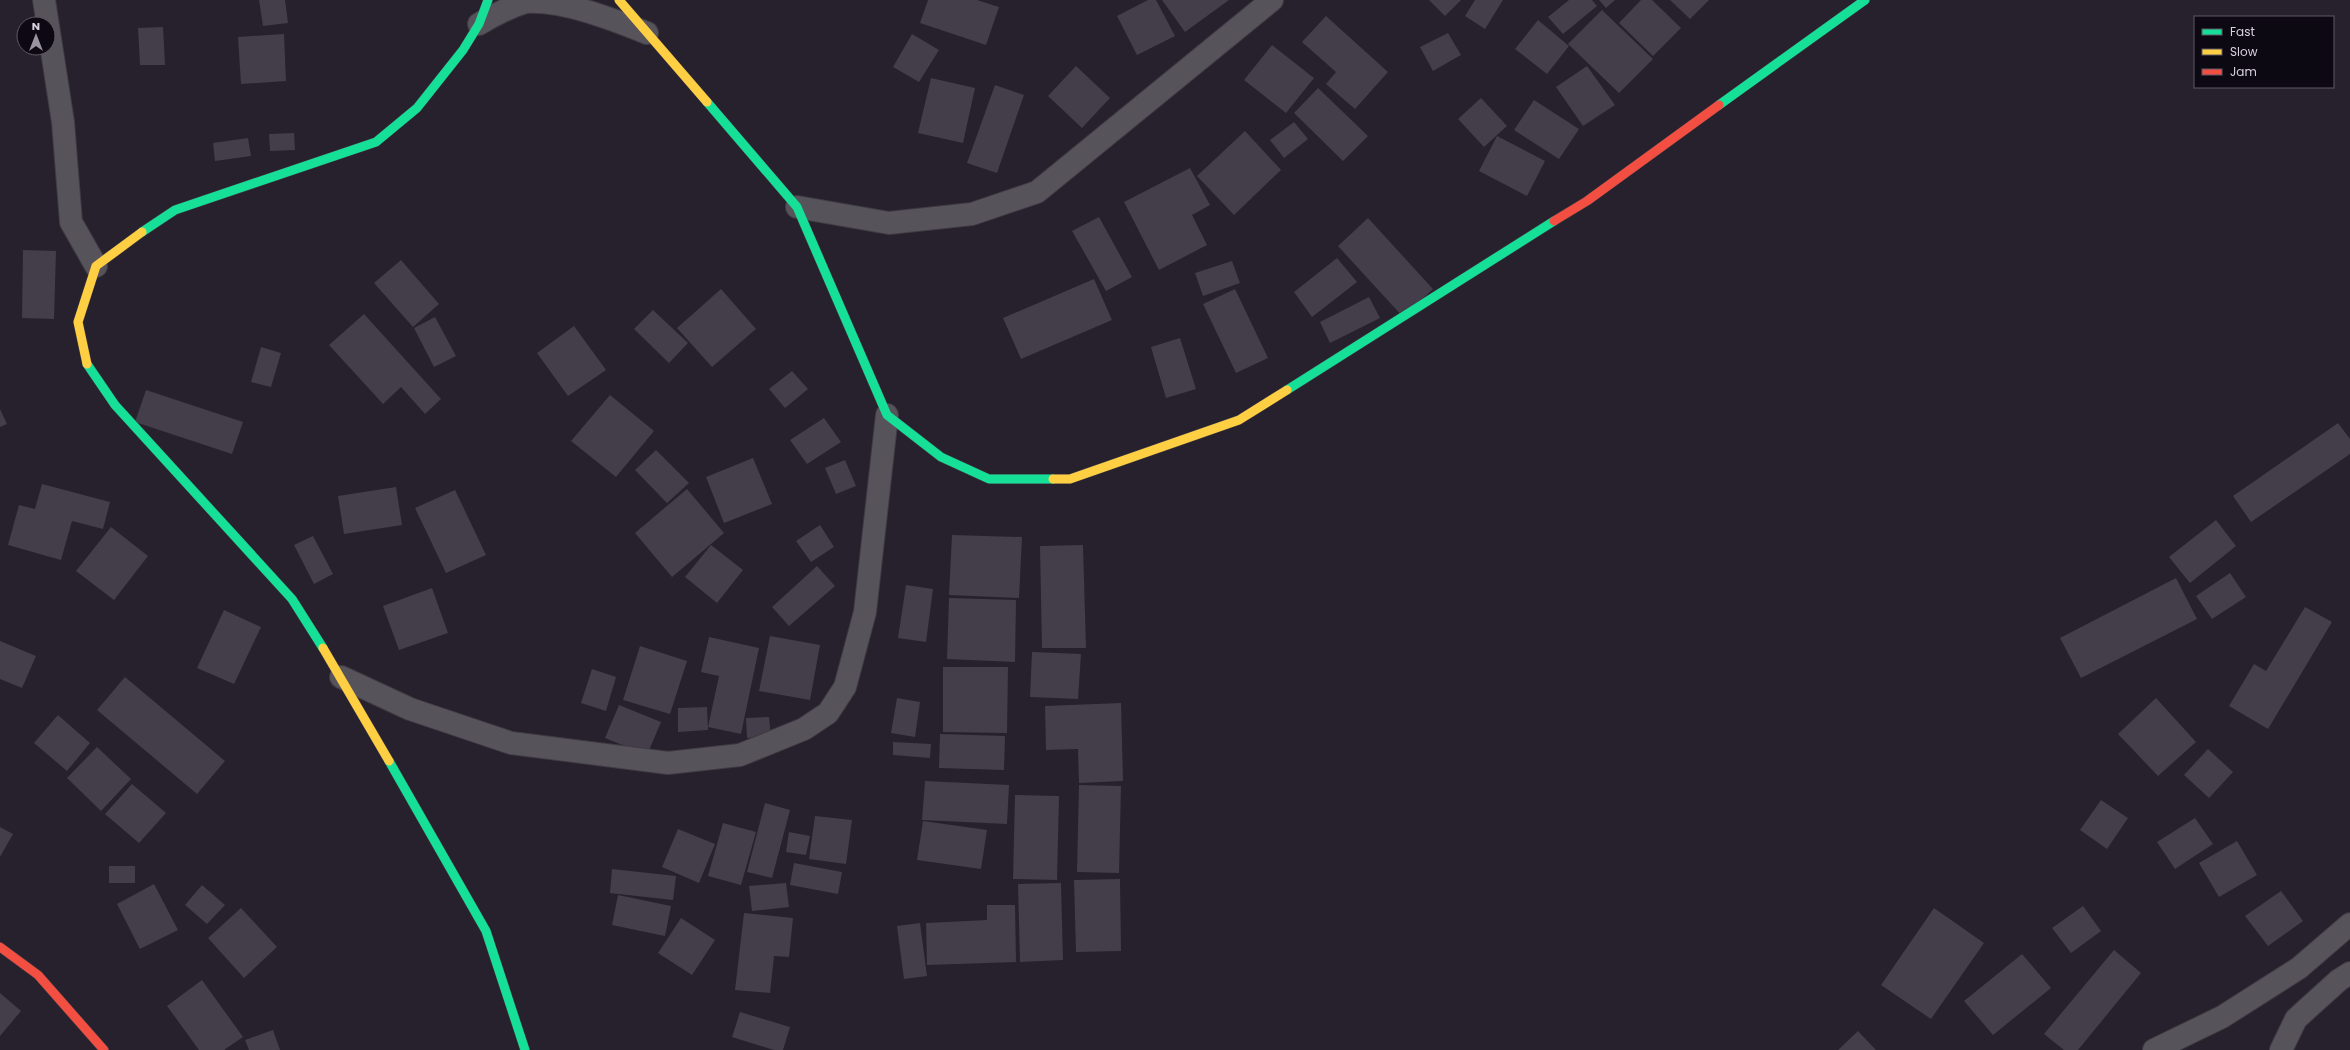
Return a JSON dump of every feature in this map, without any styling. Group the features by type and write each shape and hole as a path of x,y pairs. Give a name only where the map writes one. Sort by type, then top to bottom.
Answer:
{"main road":[{"path":"488,0 479,24 463,50 417,108 376,142 175,210 130,240 96,266 78,322 87,365 115,405 292,598 341,677 486,931 525,1050"},
{"path":"619,0 797,206 887,415 941,457 990,478 1070,478 1239,420 1587,201 1865,0"},
{"path":"0,947 38,975 104,1050"}],"street":[{"path":"44,0 63,122 71,222 96,266"},
{"path":"797,206 889,223 972,214 1037,192 1272,0"},
{"path":"479,24 502,10 528,1 563,1 647,33"},
{"path":"341,677 410,708 511,743 668,763 740,755 804,729 828,713 845,687 865,612 887,415"},
{"path":"2154,1050 2222,1017 2299,968 2350,924"},
{"path":"2281,1050 2296,1020 2339,980 2350,973"}],"building":[{"path":"259,0 285,0 288,23 263,26"},
{"path":"928,0 977,0 999,7 986,45 920,23"},
{"path":"1148,0 1156,0 1175,36 1137,55 1117,16"},
{"path":"1162,0 1229,0 1185,32"},
{"path":"1429,0 1461,0 1445,16"},
{"path":"1475,0 1503,0 1485,29 1465,16"},
{"path":"1569,0 1592,0 1597,6 1563,34 1548,17"},
{"path":"1599,0 1615,0 1606,8"},
{"path":"1641,0 1652,0 1681,28 1653,56 1619,23"},
{"path":"1670,0 1709,0 1690,19"},
{"path":"1602,10 1653,59 1619,93 1568,44"},
{"path":"1326,16 1388,72 1355,109 1326,84 1336,72 1302,42"},
{"path":"1538,20 1569,46 1547,74 1515,49"},
{"path":"163,27 165,65 140,65 138,28"},
{"path":"1448,33 1461,55 1433,71 1420,47"},
{"path":"284,34 286,81 241,84 238,37"},
{"path":"912,34 939,50 919,82 893,67"},
{"path":"1272,45 1314,78 1286,113 1244,80"},
{"path":"1076,66 1110,98 1082,128 1048,96"},
{"path":"1587,66 1615,105 1583,126 1556,87"},
{"path":"931,78 975,88 963,143 918,133"},
{"path":"995,85 1024,95 997,173 967,163"},
{"path":"1318,88 1368,136 1343,161 1294,113"},
{"path":"1481,98 1507,126 1484,147 1458,119"},
{"path":"1534,100 1579,129 1559,159 1514,130"},
{"path":"1294,122 1308,139 1284,158 1270,140"},
{"path":"1245,131 1281,170 1234,215 1197,176"},
{"path":"294,133 295,150 270,151 269,134"},
{"path":"1497,136 1545,161 1527,196 1479,171"},
{"path":"248,138 251,156 215,161 213,143"},
{"path":"1190,168 1210,205 1192,215 1207,245 1159,270 1124,202"},
{"path":"1099,217 1132,277 1106,291 1072,231"},
{"path":"1368,218 1433,289 1403,317 1338,246"},
{"path":"23,250 56,251 54,319 22,318"},
{"path":"1337,258 1357,282 1312,317 1294,292"},
{"path":"401,260 439,304 413,327 374,283"},
{"path":"1232,261 1240,283 1203,296 1195,273"},
{"path":"1094,279 1112,320 1021,359 1003,318"},
{"path":"721,289 756,329 712,367 677,328"},
{"path":"1235,289 1268,358 1236,373 1203,304"},
{"path":"1369,297 1380,318 1330,343 1320,322"},
{"path":"653,310 688,343 669,363 634,329"},
{"path":"364,314 441,399 425,414 401,387 383,404 329,345"},
{"path":"435,317 456,356 434,367 414,328"},
{"path":"574,326 606,370 568,396 537,353"},
{"path":"1180,338 1196,389 1166,398 1151,347"},
{"path":"261,347 281,353 271,387 251,382"},
{"path":"792,371 808,389 785,408 769,389"},
{"path":"146,390 243,422 232,454 135,422"},
{"path":"610,395 654,431 616,477 571,441"},
{"path":"0,409 7,424 0,427"},
{"path":"824,418 841,442 807,464 790,440"},
{"path":"2338,423 2350,439 2350,454 2251,522 2233,496"},
{"path":"656,450 689,483 667,503 635,470"},
{"path":"753,458 772,504 724,523 706,477"},
{"path":"845,460 856,486 836,494 825,468"},
{"path":"42,484 110,502 103,529 72,521 61,560 8,545 19,505 35,509"},
{"path":"396,487 402,525 344,534 338,496"},
{"path":"687,489 724,533 672,577 635,533"},
{"path":"455,490 486,555 446,573 415,508"},
{"path":"2216,520 2236,546 2190,583 2169,557"},
{"path":"820,525 834,547 811,562 796,541"},
{"path":"111,527 148,556 114,600 76,571"},
{"path":"952,535 1022,537 1019,598 949,595"},
{"path":"313,536 333,574 314,584 294,545"},
{"path":"711,545 743,570 717,603 685,577"},
{"path":"1083,545 1086,648 1042,648 1040,546"},
{"path":"817,566 835,586 789,626 772,607"},
{"path":"2230,573 2246,597 2212,619 2196,596"},
{"path":"2176,578 2197,619 2081,678 2060,638"},
{"path":"906,585 933,589 926,642 898,638"},
{"path":"432,588 448,633 399,650 383,606"},
{"path":"949,598 1016,600 1015,662 947,659"},
{"path":"2305,607 2332,622 2268,729 2229,706 2254,664 2266,671"},
{"path":"224,610 261,627 234,684 197,668"},
{"path":"770,636 820,645 810,700 759,691"},
{"path":"709,637 759,648 741,734 708,727 719,676 701,672"},
{"path":"0,641 36,656 22,688 0,679"},
{"path":"640,646 687,661 670,714 623,700"},
{"path":"1032,652 1081,654 1078,699 1030,697"},
{"path":"943,667 1008,667 1007,733 943,732"},
{"path":"592,669 616,677 606,711 581,703"},
{"path":"125,677 225,761 197,794 97,710"},
{"path":"897,698 920,702 915,737 891,733"},
{"path":"2156,698 2196,742 2158,776 2118,734"},
{"path":"1121,703 1123,781 1079,783 1078,749 1046,750 1045,706"},
{"path":"619,705 661,722 647,755 605,738"},
{"path":"707,707 708,730 678,732 678,708"},
{"path":"58,715 90,743 67,771 34,743"},
{"path":"769,717 771,737 747,738 746,718"},
{"path":"940,734 1005,736 1004,770 939,768"},
{"path":"893,742 931,744 930,758 893,755"},
{"path":"97,747 131,779 101,811 67,778"},
{"path":"2208,749 2233,772 2209,798 2184,775"},
{"path":"925,781 1009,785 1007,824 922,820"},
{"path":"132,784 166,813 139,843 105,814"},
{"path":"1079,785 1121,786 1119,873 1077,872"},
{"path":"1015,795 1059,796 1057,880 1013,879"},
{"path":"2101,800 2128,818 2107,849 2080,830"},
{"path":"765,803 790,810 772,878 747,872"},
{"path":"815,816 852,820 846,864 809,859"},
{"path":"2195,818 2213,844 2175,869 2157,842"},
{"path":"923,821 987,830 981,869 917,860"},
{"path":"723,823 756,832 741,885 708,876"},
{"path":"0,827 13,834 0,857"},
{"path":"678,829 715,844 699,883 662,867"},
{"path":"789,832 810,836 806,855 786,852"},
{"path":"2237,841 2257,875 2219,897 2199,863"},
{"path":"794,863 842,872 838,894 790,885"},
{"path":"109,866 135,866 135,883 109,883"},
{"path":"612,869 676,876 673,900 610,893"},
{"path":"1120,879 1121,951 1076,952 1074,880"},
{"path":"786,883 789,907 752,911 749,886"},
{"path":"1061,883 1063,960 1020,962 1018,884"},
{"path":"154,884 178,930 140,949 117,904"},
{"path":"202,885 225,905 207,924 185,905"},
{"path":"2281,891 2303,921 2268,946 2245,916"},
{"path":"618,895 671,906 665,936 612,925"},
{"path":"987,905 1015,905 1016,962 927,965 926,923 987,920"},
{"path":"2083,906 2101,931 2071,953 2052,928"},
{"path":"241,908 277,947 244,978 208,938"},
{"path":"1934,908 1984,943 1931,1019 1881,985"},
{"path":"744,913 793,918 789,957 774,956 770,993 735,990"},
{"path":"681,918 715,940 692,975 658,953"},
{"path":"920,923 927,976 904,979 897,926"},
{"path":"2114,950 2141,973 2078,1050 2064,1050 2044,1034"},
{"path":"2022,954 2051,988 1993,1035 1964,1001"},
{"path":"202,980 243,1037 224,1050 199,1050 167,1006"},
{"path":"0,993 21,1011 0,1036"},
{"path":"740,1012 790,1027 783,1050 774,1050 732,1037"},
{"path":"273,1030 280,1050 249,1050 245,1040"},
{"path":"1858,1031 1876,1050 1838,1050"}],"traffic: fast":[{"path":"142,232 175,210 376,142 417,108 463,50 479,24 488,0"},
{"path":"1719,105 1865,0"},
{"path":"707,102 797,207 887,415 941,457 989,479 1053,479"},
{"path":"1287,390 1554,221"},
{"path":"87,364 115,405 292,599 323,648"},
{"path":"389,761 486,931 525,1050"}],"traffic: slow":[{"path":"619,0 707,102"},
{"path":"87,364 78,322 96,266 142,232"},
{"path":"1053,479 1070,479 1239,420 1287,390"},
{"path":"323,648 389,761"}],"traffic: jam":[{"path":"1554,221 1587,201 1719,105"},
{"path":"0,947 38,975 104,1050"}]}
